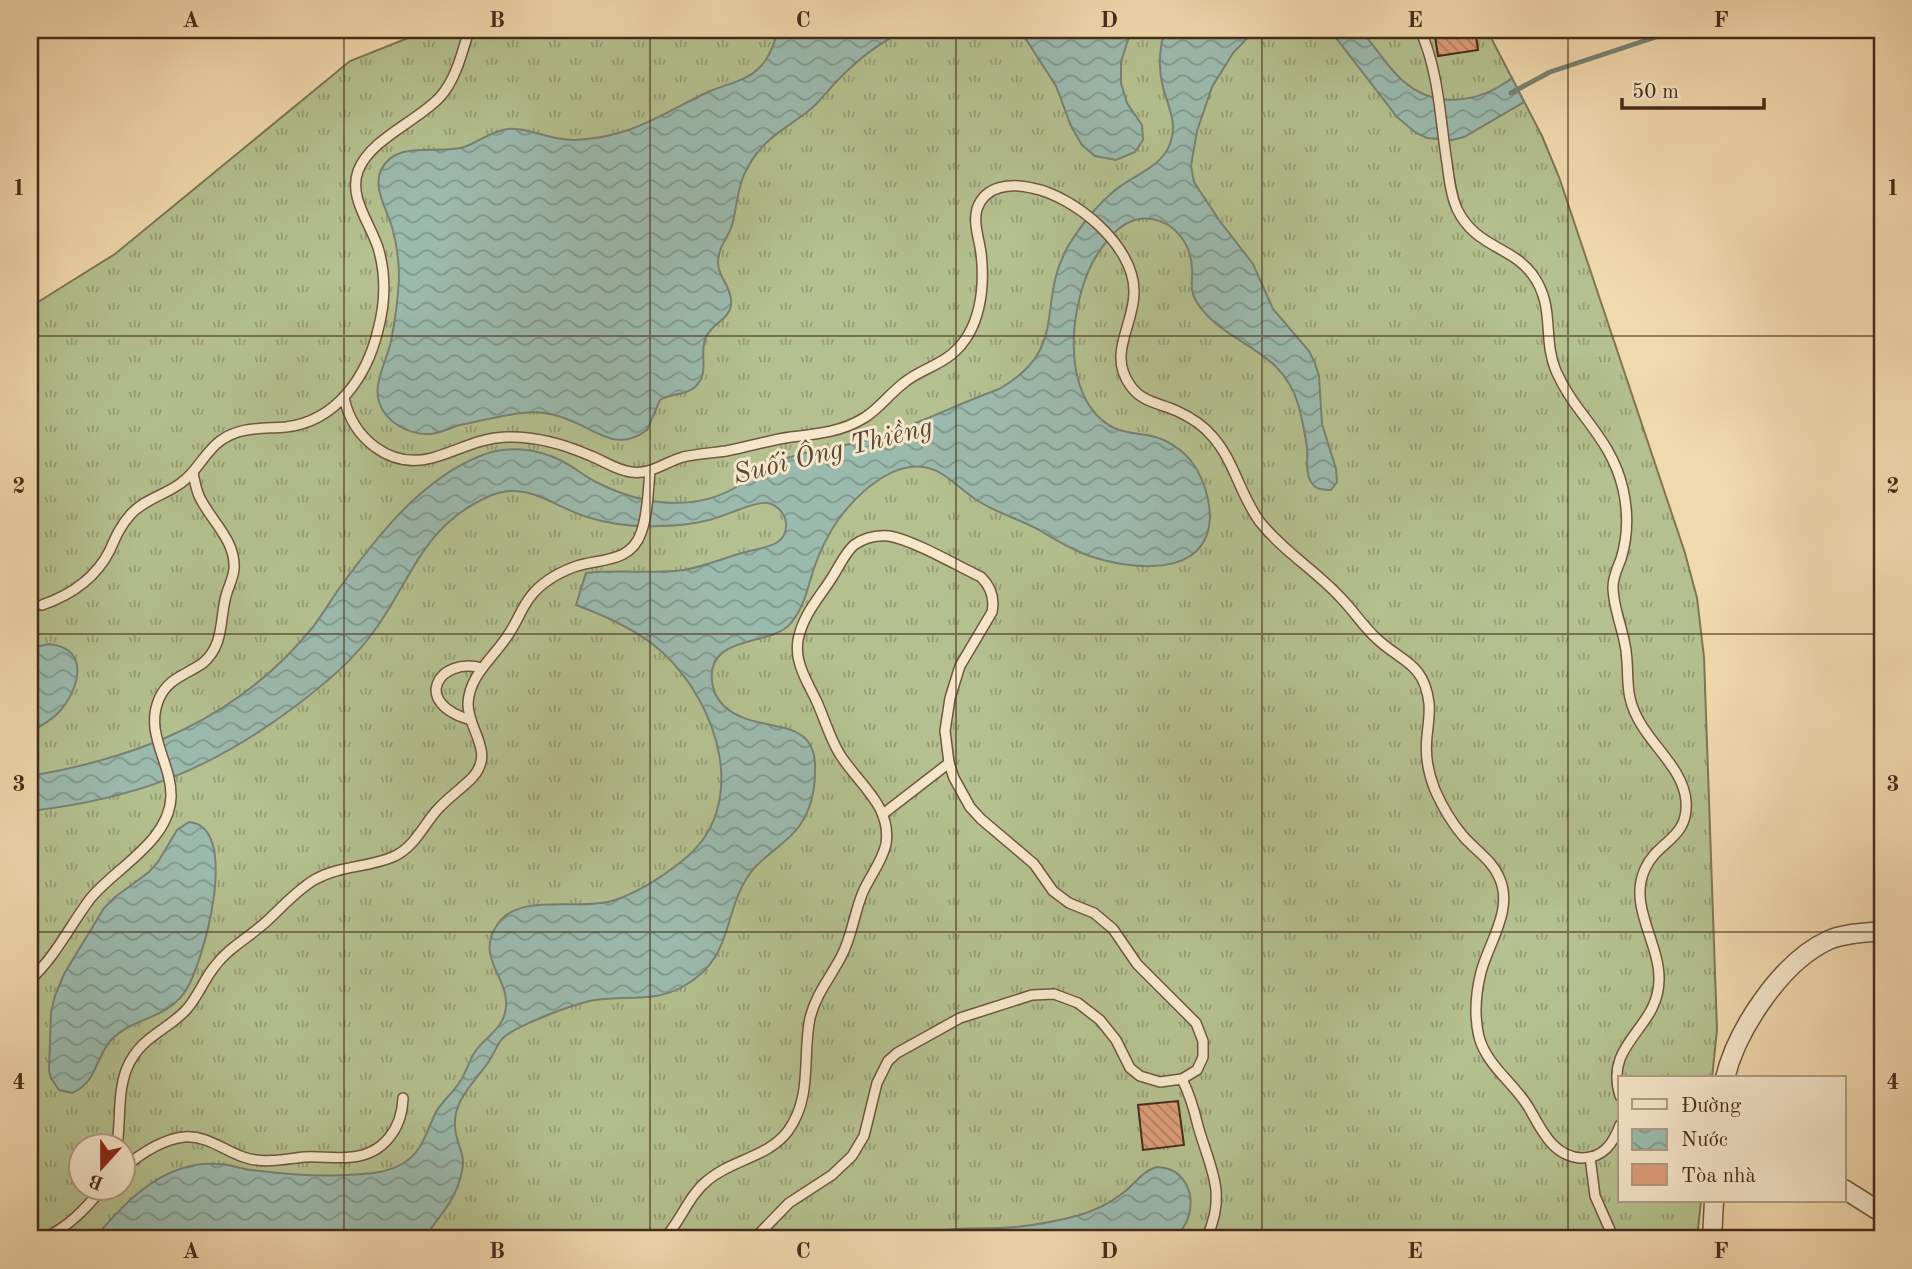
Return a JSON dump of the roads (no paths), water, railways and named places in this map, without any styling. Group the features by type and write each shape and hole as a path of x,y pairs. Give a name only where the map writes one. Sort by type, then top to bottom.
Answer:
{"street":[{"path":"1726,1076 1744,1029 1772,988 1789,970 1830,939 1882,931"},
{"path":"1846,1190 1882,1213"},
{"path":"1712,1239 1714,1202"}],"lane":[{"path":"42,605 68,594 90,578 101,565 116,534 133,512 156,495 182,483 214,447 231,435 251,429 301,424 324,414 344,398 361,374 373,347 379,329 384,291 380,253 356,194 358,171 369,155 389,136 440,97 454,75 469,30"},
{"path":"1420,30 1430,56 1451,191 1464,220 1485,242 1520,262 1538,282 1548,308 1549,340 1555,368 1568,392 1602,438 1618,471 1627,525 1613,587 1626,649 1630,702 1642,729 1673,767 1685,795 1686,812 1679,831 1652,857 1640,883 1641,902 1660,979 1656,1003 1619,1058 1616,1077 1618,1086"},
{"path":"344,398 347,411 359,433 380,451 393,457 421,460 489,438 520,437 556,443 634,473 650,471 686,456 814,435 849,426 874,411 903,383 951,356 968,336 976,317 982,273 976,216 983,199 996,188 1012,185 1033,188 1060,197 1084,212 1111,239 1125,257 1133,279 1133,302 1120,352 1120,362 1127,383 1142,398 1189,417 1212,436 1227,458 1248,504 1265,528 1338,594 1372,635 1410,662 1424,684 1430,709 1426,750 1432,782 1451,820 1493,867 1503,886 1503,907 1483,965 1477,992 1476,1010 1480,1039 1489,1058 1516,1088 1548,1141 1572,1157 1590,1157 1605,1151 1618,1129"},
{"path":"118,1132 120,1094 134,1056 141,1046 186,1009 226,953 304,886 343,868 384,860 409,846 435,812 477,771 482,751 469,711 470,692 482,668 509,634 528,598 538,588 569,569 621,556 634,545 643,527 650,471"},
{"path":"30,980 55,953 91,898 146,845 160,827 169,806 168,779 154,725 157,703 176,677 203,662 217,645 225,598 234,568 227,540 200,497 193,473"},
{"path":"664,1239 703,1185 722,1170 769,1149 795,1118 805,1088 812,1012 821,990 842,956 864,891 882,856 887,835 883,814 839,754 802,672 798,654 799,636 814,601 846,554 862,540 882,536 901,540 981,577 991,590 992,612 960,666 950,698 945,731 949,763 962,793 981,819 1034,864 1060,898 1104,920 1137,964 1196,1023 1203,1041 1203,1057 1197,1070 1182,1079 1160,1082 1140,1076 1130,1068 1116,1040 1100,1020 1078,1003 1065,997 1043,993 960,1018 888,1061 877,1083 863,1136 852,1156 832,1175 789,1203 754,1239"},
{"path":"471,720 453,713 440,703 435,692 436,686 444,676 461,667 482,668"},
{"path":"883,814 949,763"},
{"path":"1182,1079 1195,1108 1215,1179 1216,1206 1206,1239"},
{"path":"136,1159 168,1141 186,1137 207,1140 237,1156 261,1161 360,1156 381,1147 396,1130 403,1109 403,1098"},
{"path":"1590,1157 1595,1196 1614,1239"},
{"path":"42,1239 68,1225 91,1202"}],"water":[{"path":"779,30 906,30 861,59 812,108 765,144 752,160 743,177 732,225 719,254 718,267 730,293 731,306 726,316 706,337 702,375 695,387 660,400 647,430 626,440 607,437 564,418 540,413 499,417 430,434 406,430 387,416 379,402 378,387 391,341 399,278 398,254 379,185 381,170 388,160 407,151 464,147 508,129 566,140 595,138 630,130 708,92 749,76 767,58"},
{"path":"1020,30 1131,30 1121,62 1121,83 1127,103 1142,125 1143,140 1135,152 1116,160 1095,156 1082,145 1071,126 1056,86"},
{"path":"1165,30 1255,30 1233,53 1212,87 1197,131 1191,166 1194,182 1253,264 1273,309 1309,351 1315,363 1319,376 1322,424 1336,469 1337,482 1331,490 1317,488 1309,478 1303,426 1290,385 1279,370 1265,358 1207,316 1196,301 1192,289 1191,259 1181,236 1168,225 1152,219 1135,220 1120,227 1098,253 1080,295 1075,320 1076,372 1083,395 1096,414 1118,430 1154,436 1167,442 1185,454 1194,465 1206,490 1210,518 1206,538 1196,552 1181,561 1164,565 1125,565 1107,561 1076,551 985,505 942,474 927,468 912,467 884,477 858,497 834,526 818,558 802,605 791,623 781,631 727,650 717,658 712,670 714,690 724,706 753,721 796,732 807,740 813,752 815,778 812,799 804,819 789,838 751,872 735,903 720,948 701,974 684,986 662,995 595,1000 574,1006 532,1022 502,1039 460,1102 455,1127 463,1159 460,1181 447,1207 423,1239 94,1239 129,1202 136,1202 136,1196 164,1176 181,1169 218,1164 298,1175 360,1174 381,1172 395,1167 415,1154 436,1112 458,1084 472,1056 499,1026 505,1014 506,996 491,958 490,948 491,937 497,925 507,915 519,909 549,904 598,904 640,889 682,861 704,839 716,813 721,785 719,755 711,726 699,699 682,673 653,644 621,624 576,605 586,573 665,572 694,568 773,545 786,531 785,519 777,508 762,503 697,523 631,525 587,517 529,493 517,491 492,495 469,507 436,535 377,627 350,660 297,705 234,747 171,778 104,799 68,806 30,811 30,776 111,758 149,744 186,728 253,686 284,659 313,627 352,571 400,513 438,480 480,456 511,449 542,453 627,495 660,502 692,502 722,494 785,459 885,435 999,389 1022,373 1036,357 1044,340 1060,265 1079,229 1114,191 1160,159 1170,144 1173,122 1161,80 1160,51"},
{"path":"1330,30 1360,30 1402,80 1428,96 1457,100 1471,98 1512,78 1524,102 1464,137 1452,140 1427,138 1416,133 1397,117"},
{"path":"49,644 63,647 71,654 76,662 75,683 65,705 57,714 30,732 30,648"},
{"path":"189,822 205,829 213,847 216,871 208,929 192,978 184,993 169,1008 121,1031 113,1038 102,1053 92,1075 81,1088 72,1093 59,1090 49,1071 51,1012 64,974 104,908 149,872 177,830"},
{"path":"1157,1167 1166,1168 1180,1176 1190,1198 1189,1215 1175,1239 913,1239 944,1230 1019,1227 1080,1215 1113,1200"}],"waterway":[{"name":"Suối Ông Thiềng","path":"1511,93 1550,72 1677,30"}]}
